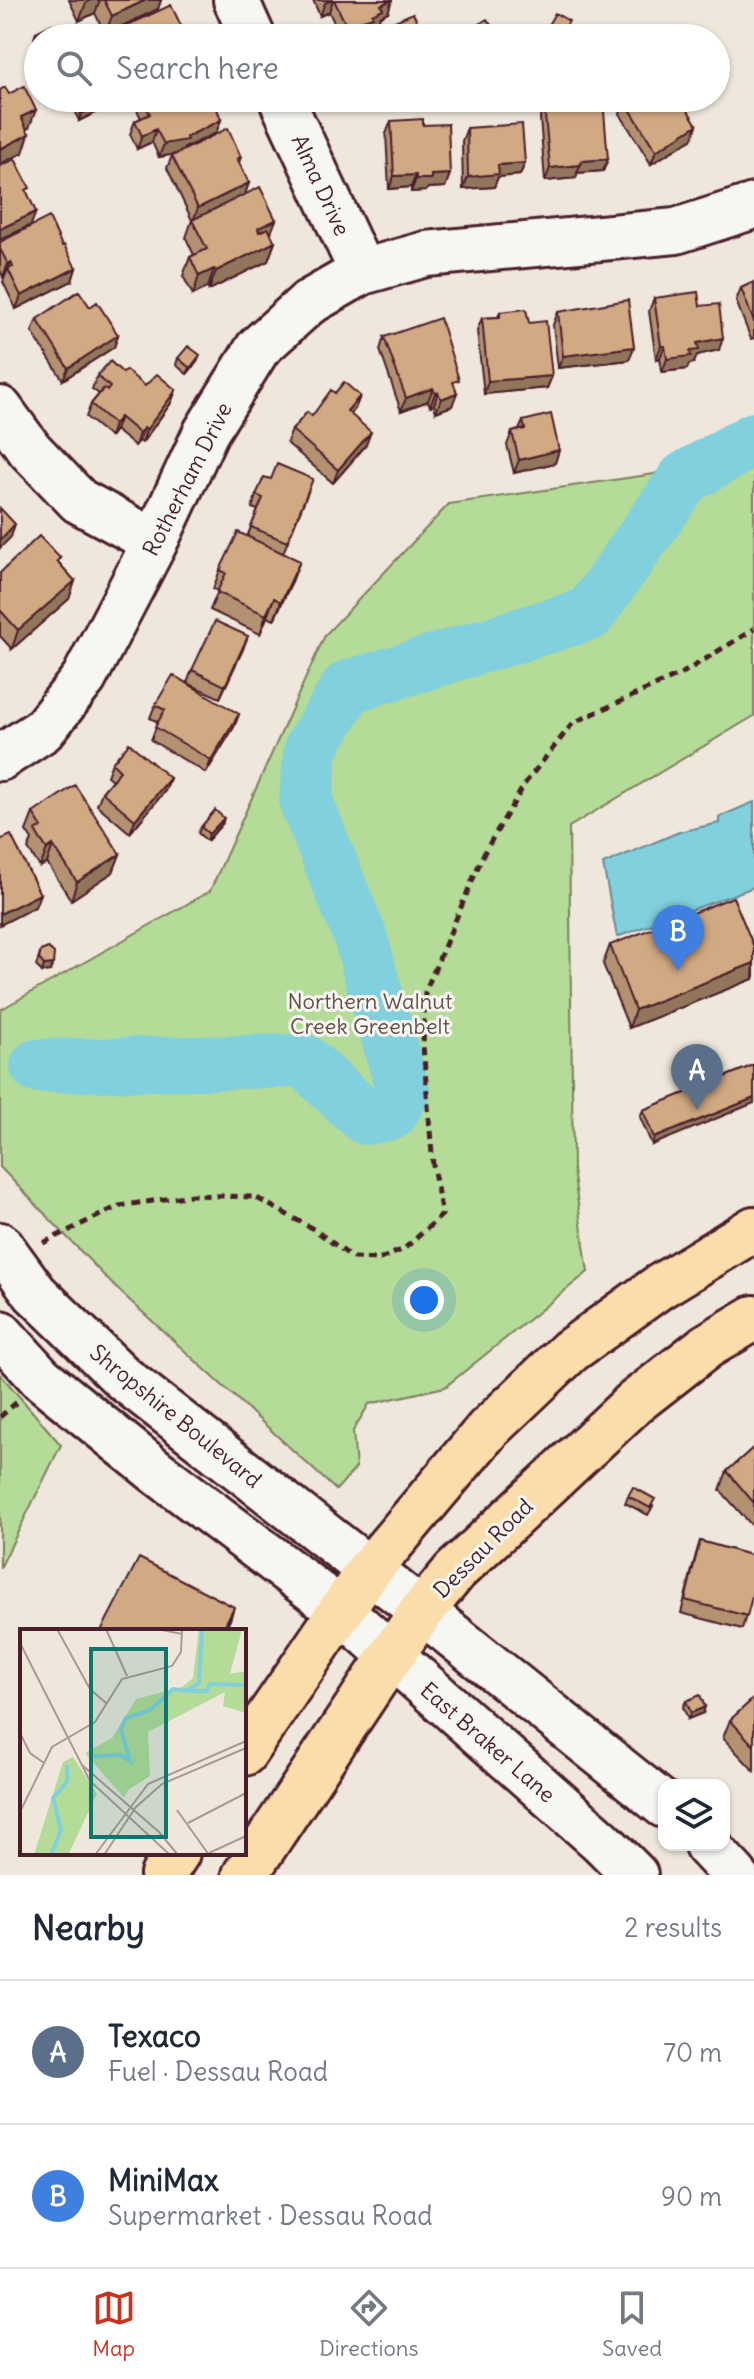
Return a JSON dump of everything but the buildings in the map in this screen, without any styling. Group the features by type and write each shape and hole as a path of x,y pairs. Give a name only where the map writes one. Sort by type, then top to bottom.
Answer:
{"main road":[{"path":"246,1750 368,1571 488,1429 570,1351 659,1287 754,1229"},
{"name":"Dessau Road","path":"245,1875 422,1611 455,1571 634,1403 707,1346 754,1318"},
{"path":"163,1875 176,1855"}],"street":[{"path":"236,0 247,24"},
{"name":"Alma Drive","path":"288,112 362,272"},
{"name":"Rotherham Drive","path":"0,758 43,730 84,678 155,542 206,432 258,348 308,303 362,272 426,254 676,231 754,206"},
{"path":"0,409 30,450 79,501 155,542"},
{"name":"Shropshire Boulevard","path":"17,1249 35,1293 123,1378 368,1571"},
{"path":"0,1333 41,1378 157,1472 340,1610"},
{"path":"368,1571 658,1800"},
{"name":"East Braker Lane","path":"340,1610 601,1841 635,1875"},
{"path":"713,1851 735,1875"}],"path":[{"path":"17,1249 44,1242 119,1206 192,1195 255,1197 315,1230 353,1258 380,1259 404,1249 429,1229 442,1215 433,1166 423,1046 425,992 484,853 526,782 573,723 681,674 754,629"}],"green space":[{"name":"Northern Walnut Creek Greenbelt","path":"754,437 754,716 569,827 573,1170 588,1272 445,1387 369,1404 353,1431 356,1468 336,1490 113,1285 0,1167 0,1010 210,891 325,635 449,504 654,474"},
{"path":"0,1374 61,1445 0,1568"}],"water":[{"path":"754,802 754,887 617,937 603,864 679,832 719,823 719,817"}],"waterway":[{"path":"37,1066 304,1061 366,1118 391,1113 403,1092 360,936 306,802 311,747 348,687 589,614 685,478 754,439"}],"place":[{"name":"MiniMax","path":"678,971"},
{"name":"Texaco","path":"697,1110"}]}
